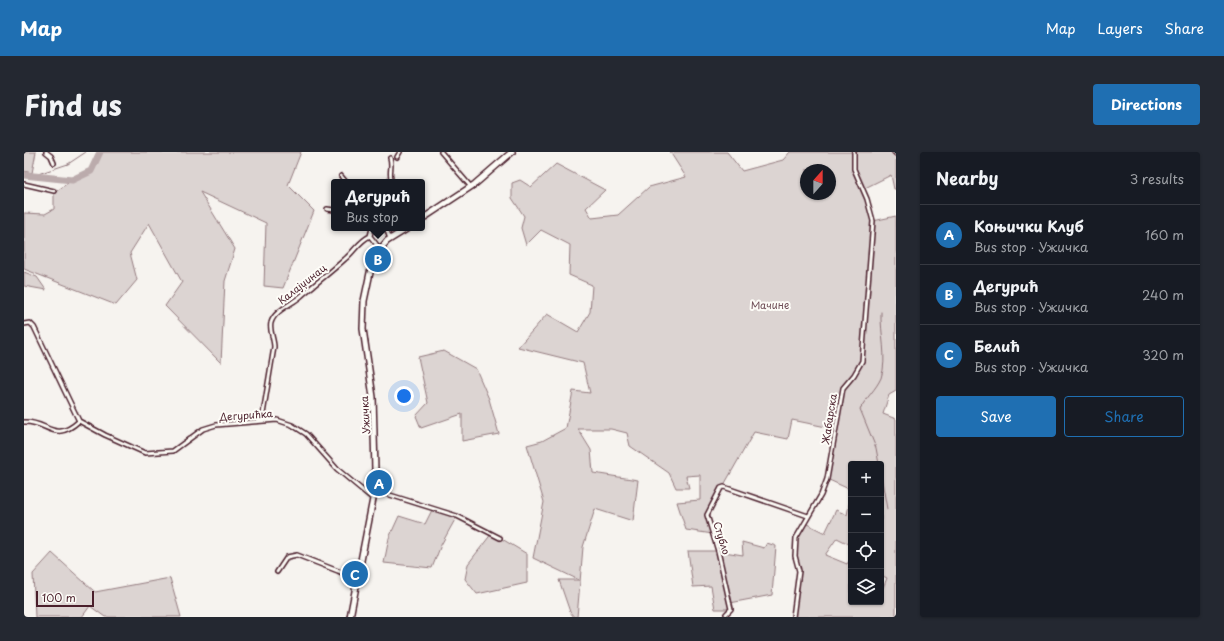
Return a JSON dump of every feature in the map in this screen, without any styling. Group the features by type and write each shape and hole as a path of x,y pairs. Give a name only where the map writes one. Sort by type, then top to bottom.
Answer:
{"main road":[{"path":"425,217 471,187 512,152"},
{"name":"Ужичка","path":"350,617 374,490 374,407 363,317 370,271 380,249 390,239 403,231"}],"street":[{"path":"46,152 52,156 54,163"},
{"path":"397,157 400,152"},
{"path":"442,152 471,187"},
{"name":"Жабарска","path":"793,617 799,571 794,556 796,538 820,495 827,479 842,388 854,376 862,361 873,221 867,199 854,169 854,152"},
{"path":"390,158 392,179"},
{"path":"24,184 54,191"},
{"path":"327,209 331,210"},
{"path":"371,231 370,236 380,249"},
{"path":"387,231 390,239"},
{"name":"Калајџинац","path":"262,420 274,347 271,322 278,312 297,300 347,258 370,236"},
{"path":"24,324 30,323 34,327 79,421 70,429 55,432 29,422 24,422"},
{"name":"Дегурићка","path":"79,421 105,435 145,453 173,451 203,429 216,424 277,420 292,425 306,434 337,469 372,499"},
{"name":"Стубло","path":"726,614 731,609 718,551 707,515 721,488 724,487 808,516"},
{"path":"374,490 457,516 500,538"},
{"path":"277,572 287,557 297,555 357,580"}],"green space":[{"path":"24,152 36,152 32,173 24,171"},
{"path":"100,152 301,152 288,185 314,211 283,288 264,286 266,223 200,192 235,249 225,281 221,363 165,306 182,282 149,223 130,253 137,280 116,305 24,269 24,213 45,214 54,209 54,193 72,180 91,171"},
{"name":"Мачине","path":"670,152 727,152 742,171 783,160 790,152 896,152 896,189 894,189 891,175 863,189 873,221 896,216 896,391 889,395 883,414 896,419 896,617 793,617 799,571 795,556 796,538 805,523 825,533 836,510 847,515 848,510 848,544 837,538 825,555 847,564 848,562 848,605 884,605 884,586 887,578 884,576 884,461 848,461 848,489 827,479 836,429 792,420 788,439 754,432 707,515 713,534 686,530 677,502 700,500 700,475 686,476 689,488 676,488 669,473 630,446 627,433 611,429 578,429 591,450 593,473 638,480 633,521 595,509 583,547 577,617 574,617 570,612 559,580 579,580 533,558 544,502 527,445 542,441 566,428 573,391 590,393 583,363 518,347 547,314 578,332 590,312 592,285 569,275 570,245 541,230 526,245 521,228 524,216 512,198 512,183 520,180 531,187 556,164 605,190 586,208 592,218 618,215 649,187 686,177"},
{"path":"24,272 37,277 46,290 24,286"},
{"path":"444,351 476,369 489,399 499,434 462,441 462,414 421,428 416,416 428,403 418,357"},
{"path":"433,508 457,516 441,545 432,568 384,563 389,538 399,516 425,524"},
{"path":"492,533 527,554 527,583 477,594 465,579 468,564"},
{"path":"742,542 764,548 767,543 776,546 772,595 730,603 731,609 715,609 711,586 693,587 688,551 718,551 743,555"},
{"path":"52,553 95,592 170,578 181,617 105,617 90,606 82,617 35,617 33,574"}],"waterway":[{"path":"32,176 68,164 86,152"},
{"path":"24,175 72,180 91,171 100,152"},
{"path":"878,461 876,448 860,409 879,382 883,370 884,354 881,312"},
{"path":"884,492 887,509"}],"place":[{"name":"Дегурић","path":"378,259"},
{"name":"Коњички Клуб","path":"379,483"},
{"name":"Белић","path":"355,574"}]}
